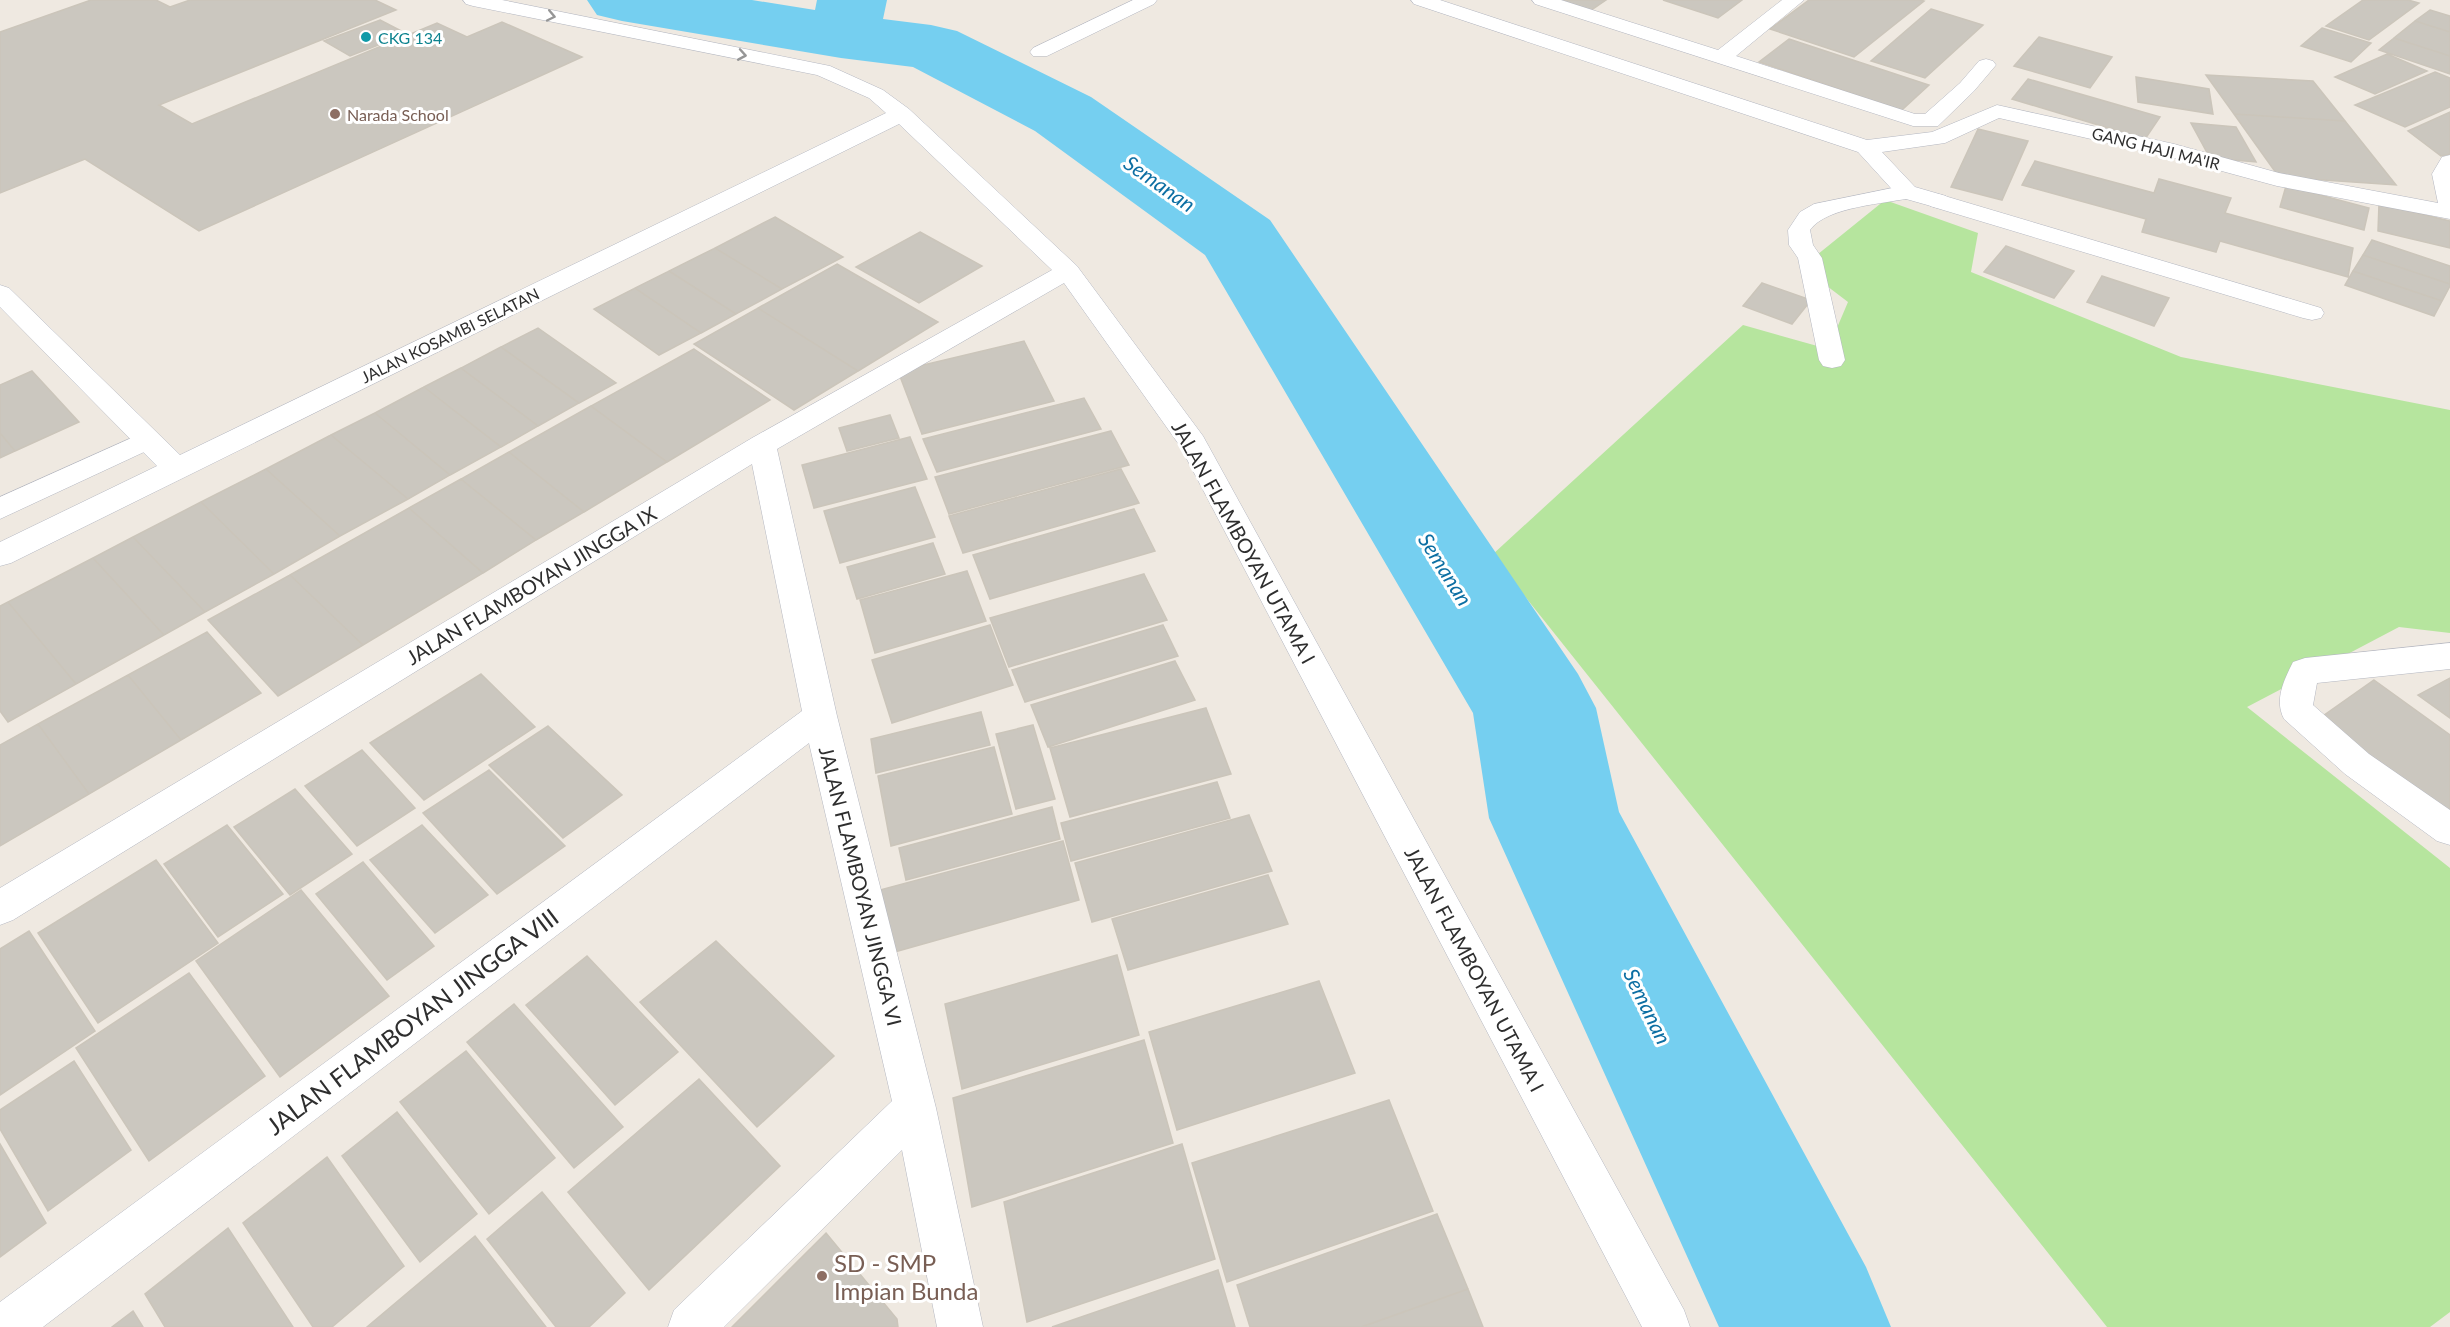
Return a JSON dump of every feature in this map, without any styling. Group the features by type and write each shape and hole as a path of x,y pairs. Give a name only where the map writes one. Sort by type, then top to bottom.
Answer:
{"street":[{"name":"JALAN FLAMBOYAN UTAMA I","path":"473,0 823,70 876,94 901,114 1068,271 1193,443 1667,1327"},
{"path":"1421,0 1866,147 1907,192 1938,201"},
{"path":"1542,0 1913,120 1926,122 1930,121 1967,87 1986,65"},
{"path":"1721,58 1794,0"},
{"name":"GANG HAJI MA'IR","path":"1866,147 1937,138 1997,111 2174,151 2277,179 2450,212"},
{"name":"JALAN KOSAMBI SELATAN","path":"0,555 901,114"},
{"path":"2450,162 2443,174 2450,204"},
{"name":"JALAN FLAMBOYAN JINGGA IX","path":"0,908 762,445 1068,271"},
{"path":"0,292 177,469"},
{"name":"JALAN FLAMBOYAN JINGGA VI","path":"762,445 820,716 915,1108 960,1327"},
{"path":"2450,656 2305,671 2298,687 2296,710 2357,764 2450,830"},
{"name":"JALAN FLAMBOYAN JINGGA VIII","path":"5,1327 820,716"},
{"path":"692,1327 915,1108"}],"lane":[{"path":"1040,52 1148,0"},
{"path":"1832,360 1810,258 1801,245 1798,230 1808,217 1822,209 1907,192"},
{"path":"1938,201 2312,313"},
{"path":"0,509 147,440"}],"green space":[{"path":"1885,200 1978,233 1971,272 2181,357 2450,410 2450,633 2399,627 2247,707 2450,868 2450,1312 2430,1327 2107,1327 1492,555 1743,325 1828,349 1848,302 1802,267"}],"building":[{"name":"Narada School","path":"91,0 156,0 170,7 190,0 375,0 396,10 159,105 192,124 437,23 467,37 502,22 582,57 199,231 85,159 0,193 0,32"},
{"path":"1558,0 1606,0 1590,11"},
{"path":"1663,0 1742,0 1718,18"},
{"path":"1809,0 1924,1 1854,57 1770,29"},
{"path":"2363,0 2408,0 2419,3 2369,40 2326,26"},
{"path":"1931,9 1983,25 1925,78 1871,61"},
{"path":"2430,10 2450,16 2450,32 2415,21"},
{"name":"CKG 134","path":"380,20 407,34 350,56 324,41"},
{"path":"2415,21 2450,32 2450,56 2394,38"},
{"path":"2322,28 2371,43 2351,62 2301,46"},
{"path":"2039,37 2112,57 2090,88 2014,66"},
{"path":"2394,38 2450,56 2450,74 2379,50"},
{"path":"1789,39 1929,85 1902,110 1759,62"},
{"path":"2387,54 2427,71 2375,94 2335,77"},
{"path":"2435,72 2450,78 2450,107 2405,127 2355,105"},
{"path":"2206,75 2313,81 2345,121 2234,114"},
{"path":"2136,77 2209,89 2213,114 2138,102"},
{"path":"2028,79 2160,117 2145,139 2012,99"},
{"path":"2450,112 2450,154 2441,156 2408,131"},
{"path":"2234,114 2345,121 2396,185 2279,177"},
{"path":"2191,123 2236,127 2256,162 2210,158"},
{"path":"1978,129 2028,141 2002,200 1951,187"},
{"path":"2035,161 2154,193 2159,179 2231,198 2225,213 2353,248 2348,277 2220,241 2216,252 2142,232 2146,219 2022,185"},
{"path":"2286,186 2369,208 2364,230 2280,207"},
{"path":"2379,204 2450,221 2450,248 2378,231"},
{"path":"775,217 843,257 782,289 715,248"},
{"path":"920,232 982,266 919,303 856,267"},
{"path":"2372,240 2450,266 2450,284 2363,255"},
{"path":"2006,246 2074,271 2054,298 1984,272"},
{"path":"715,248 782,289 736,314 669,271"},
{"path":"2363,255 2450,284 2450,286 2442,301 2353,271"},
{"path":"837,264 938,322 858,371 758,308"},
{"path":"669,271 736,314 701,333 635,288"},
{"path":"2353,271 2442,301 2434,316 2345,285"},
{"path":"2102,276 2169,298 2154,326 2087,302"},
{"path":"1762,283 1811,300 1792,324 1743,306"},
{"path":"635,288 701,333 659,355 594,309"},
{"path":"758,308 858,371 794,410 694,344"},
{"path":"538,328 616,383 579,403 501,347"},
{"path":"1024,341 1054,401 922,434 898,371"},
{"path":"501,347 579,403 538,426 461,368"},
{"path":"694,349 770,400 667,462 591,406"},
{"path":"461,368 538,426 501,447 424,387"},
{"path":"32,371 79,422 15,451 0,433 0,385"},
{"path":"424,387 501,447 450,475 375,413"},
{"path":"1084,398 1101,429 937,472 923,439"},
{"path":"591,406 667,462 584,512 509,452"},
{"path":"375,413 450,475 408,499 331,435"},
{"path":"890,415 899,438 847,451 839,428"},
{"path":"1111,431 1129,465 949,514 935,477"},
{"path":"0,433 15,451 0,458"},
{"path":"331,435 408,499 340,536 266,469"},
{"path":"910,437 927,479 814,508 802,465"},
{"path":"509,452 584,512 536,540 461,479"},
{"path":"266,469 340,536 274,574 201,502"},
{"path":"1121,469 1139,503 963,553 949,516"},
{"path":"461,479 536,540 483,573 409,508"},
{"path":"915,487 935,537 840,563 824,511"},
{"path":"201,502 274,574 205,612 133,537"},
{"path":"409,508 483,573 363,645 290,575"},
{"path":"1134,509 1155,551 990,599 973,555"},
{"path":"133,537 205,612 164,635 93,558"},
{"path":"933,543 945,574 857,599 847,567"},
{"path":"93,558 164,635 76,684 8,602"},
{"path":"967,571 986,621 875,653 860,600"},
{"path":"1144,574 1167,620 1009,667 990,618"},
{"path":"290,575 363,645 278,696 208,620"},
{"path":"8,602 76,684 8,722 0,711 0,606"},
{"path":"990,625 1013,685 892,723 872,660"},
{"path":"1163,625 1178,656 1025,702 1012,670"},
{"path":"207,632 261,693 181,740 128,675"},
{"path":"1175,661 1195,700 1048,747 1031,705"},
{"path":"481,674 535,727 424,800 370,743"},
{"path":"128,675 181,740 89,794 38,724"},
{"path":"2450,678 2450,718 2418,695"},
{"path":"2374,680 2450,735 2450,814 2320,718"},
{"path":"1206,708 1231,774 1070,817 1050,748"},
{"path":"981,712 990,745 876,773 871,739"},
{"path":"38,724 89,794 0,846 0,745"},
{"path":"1033,725 1055,799 1016,809 996,734"},
{"path":"548,726 622,795 563,838 489,765"},
{"path":"994,747 1012,814 891,846 878,776"},
{"path":"362,750 415,808 357,846 305,786"},
{"path":"489,770 565,846 497,894 423,813"},
{"path":"1217,782 1230,818 1071,861 1061,823"},
{"path":"295,789 352,854 290,895 234,827"},
{"path":"1052,807 1060,839 906,880 899,848"},
{"path":"1249,815 1272,871 1092,922 1075,863"},
{"path":"227,825 283,894 218,937 164,864"},
{"path":"422,825 488,895 435,933 370,860"},
{"path":"1063,841 1079,900 891,953 880,890"},
{"path":"156,860 218,943 98,1023 38,933"},
{"path":"363,862 434,946 387,980 316,894"},
{"path":"1268,875 1288,924 1128,970 1112,919"},
{"path":"301,890 389,996 280,1077 196,961"},
{"path":"29,931 95,1031 0,1095 0,949"},
{"path":"716,941 834,1056 757,1127 640,1002"},
{"path":"1117,955 1139,1035 962,1089 945,1004"},
{"path":"587,956 678,1052 615,1105 526,1005"},
{"path":"189,973 265,1076 149,1161 76,1048"},
{"path":"1319,981 1355,1073 1177,1130 1149,1032"},
{"path":"514,1004 623,1127 574,1168 467,1042"},
{"path":"1144,1040 1173,1143 972,1207 953,1098"},
{"path":"466,1051 555,1158 489,1214 400,1102"},
{"path":"74,1061 131,1150 48,1211 0,1129 0,1110"},
{"path":"699,1079 780,1166 649,1290 568,1192"},
{"path":"1389,1100 1433,1211 1227,1282 1192,1163"},
{"path":"397,1112 477,1214 420,1262 342,1156"},
{"path":"0,1144 46,1223 0,1257"},
{"path":"1182,1144 1215,1259 1027,1322 1004,1202"},
{"path":"327,1157 404,1266 332,1327 313,1327 243,1223"},
{"path":"542,1192 625,1293 589,1327 556,1327 487,1239"},
{"path":"1437,1214 1468,1289 1361,1327 1250,1327 1237,1285"},
{"path":"228,1228 293,1327 165,1327 145,1294"},
{"name":"SD - SMP Impian Bunda","path":"826,1233 897,1319 898,1327 732,1327"},
{"path":"475,1236 546,1327 367,1327"},
{"path":"1218,1270 1235,1327 1052,1327"},
{"path":"1468,1289 1483,1327 1362,1327"},
{"path":"133,1311 143,1327 112,1327"}],"waterway":[{"path":"622,0 841,36"},
{"path":"841,36 852,0"},
{"name":"Semanan","path":"841,36 931,47 1063,114 1239,239 1534,708 1555,818 1806,1327"}],"place":[{"name":"CKG 134","path":"366,37"},
{"name":"Narada School","path":"335,114"},
{"name":"SD - SMP Impian Bunda","path":"822,1276"}]}
